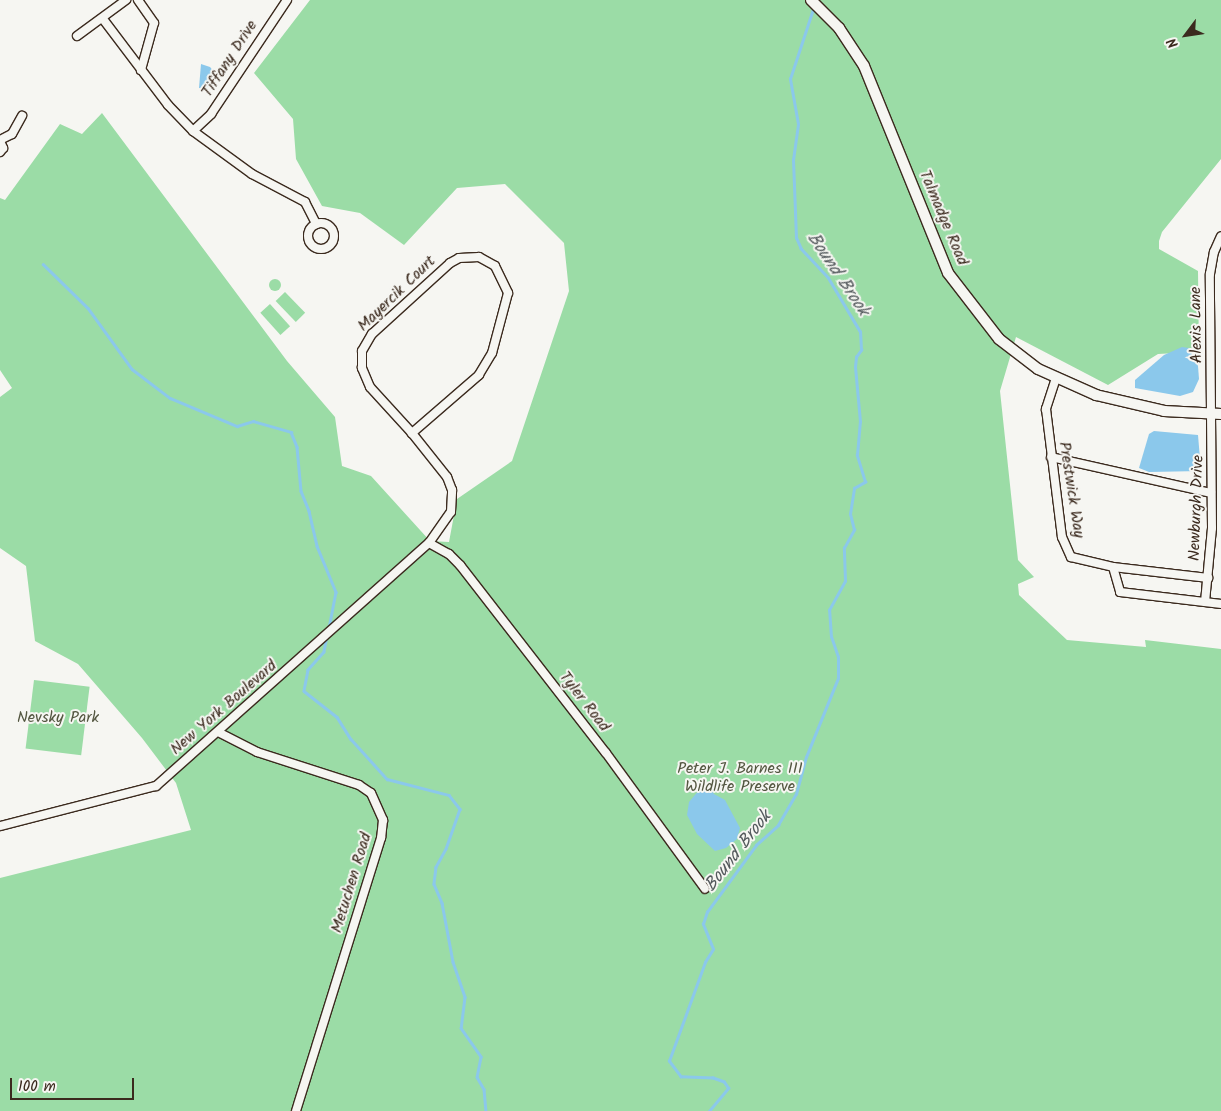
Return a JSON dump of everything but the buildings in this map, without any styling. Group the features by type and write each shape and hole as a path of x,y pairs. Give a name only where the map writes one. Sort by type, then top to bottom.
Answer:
{"street":[{"path":"77,36 126,0"},
{"path":"138,0 154,23 141,70"},
{"name":"Tiffany Drive","path":"193,131 211,114 279,7 287,0"},
{"name":"Talmadge Road","path":"811,0 838,28 864,66 948,272 999,339 1018,355 1056,378 1096,395 1138,408 1217,414"},
{"path":"103,18 141,70 193,131 252,174 304,202 316,224"},
{"path":"0,152 0,141 12,134 22,116"},
{"name":"Alexis Lane","path":"1217,414 1210,274 1214,252 1221,236"},
{"name":"Mayercik Court","path":"412,433 479,375 492,353 508,293 495,266 480,257 459,258 450,263 372,334 362,351 362,368 370,388 412,433 447,477 452,490 451,512 429,542"},
{"name":"Prestwick Way","path":"1056,378 1046,409 1062,538 1071,557 1113,567"},
{"name":"Newburgh Drive","path":"1205,602 1212,528 1211,492 1217,414"},
{"path":"1051,457 1211,492"},
{"path":"1212,528 1221,528"},
{"name":"New York Boulevard","path":"0,826 156,786 429,542"},
{"name":"Tyler Road","path":"429,542 449,554 460,565 606,753 705,889"},
{"path":"1208,578 1113,567 1120,592 1221,604"},
{"name":"Metuchen Road","path":"218,732 257,752 359,785 371,793 383,820 381,838 296,1111"}],"green space":[{"name":"Peter J. Barnes III Wildlife Preserve","path":"310,0 1221,0 1221,159 1162,232 1159,241 1159,249 1198,271 1199,358 1195,352 1158,354 1108,385 1016,337 1000,391 1018,560 1034,577 1018,584 1019,595 1067,640 1146,647 1145,640 1221,649 1221,1111 0,1111 0,878 191,830 176,783 142,738 78,664 35,641 26,566 0,548 0,397 12,388 0,370 0,198 5,200 60,124 82,134 102,113 287,361 335,417 342,466 371,476 430,541 449,542 457,499 512,461 569,291 564,243 505,184 457,188 404,245 360,213 322,206 296,159 293,119 254,73"},
{"path":"273,279 277,279 281,285 277,291 273,291 269,287 269,283"},
{"path":"285,292 305,313 296,322 276,301"},
{"path":"270,304 290,326 280,335 260,313"},
{"name":"Nevsky Park","path":"34,680 90,687 81,755 26,748"}],"water":[{"path":"201,64 210,67 216,74 206,89 199,88"},
{"path":"1182,347 1189,348 1198,366 1199,379 1193,392 1180,396 1135,388 1135,380 1164,355"},
{"path":"1154,431 1198,435 1201,471 1149,472 1139,468 1149,434"},
{"path":"706,782 714,794 725,800 740,828 737,839 726,848 715,851 697,834 687,815 689,802"}],"waterway":[{"name":"Bound Brook","path":"709,1111 728,1088 724,1082 713,1078 681,1077 669,1061 705,962 713,949 703,924 707,912 756,845 778,825 796,794 806,757 838,678 838,657 831,637 829,610 845,581 844,548 854,530 850,514 854,488 865,482 857,455 860,422 855,367 856,357 861,350 860,332 828,278 801,249 796,238 793,160 798,124 790,79 814,6"},
{"path":"43,264 88,308 132,369 170,398 237,426 253,421 291,432 297,447 301,491 309,511 317,546 336,592 329,628"},
{"path":"327,636 324,652 308,670 304,691 337,717 351,739 387,779 449,795 460,809 446,849 436,867 434,884 442,903 453,962 465,997 461,1028 481,1057 477,1077 484,1089 486,1111"}]}
